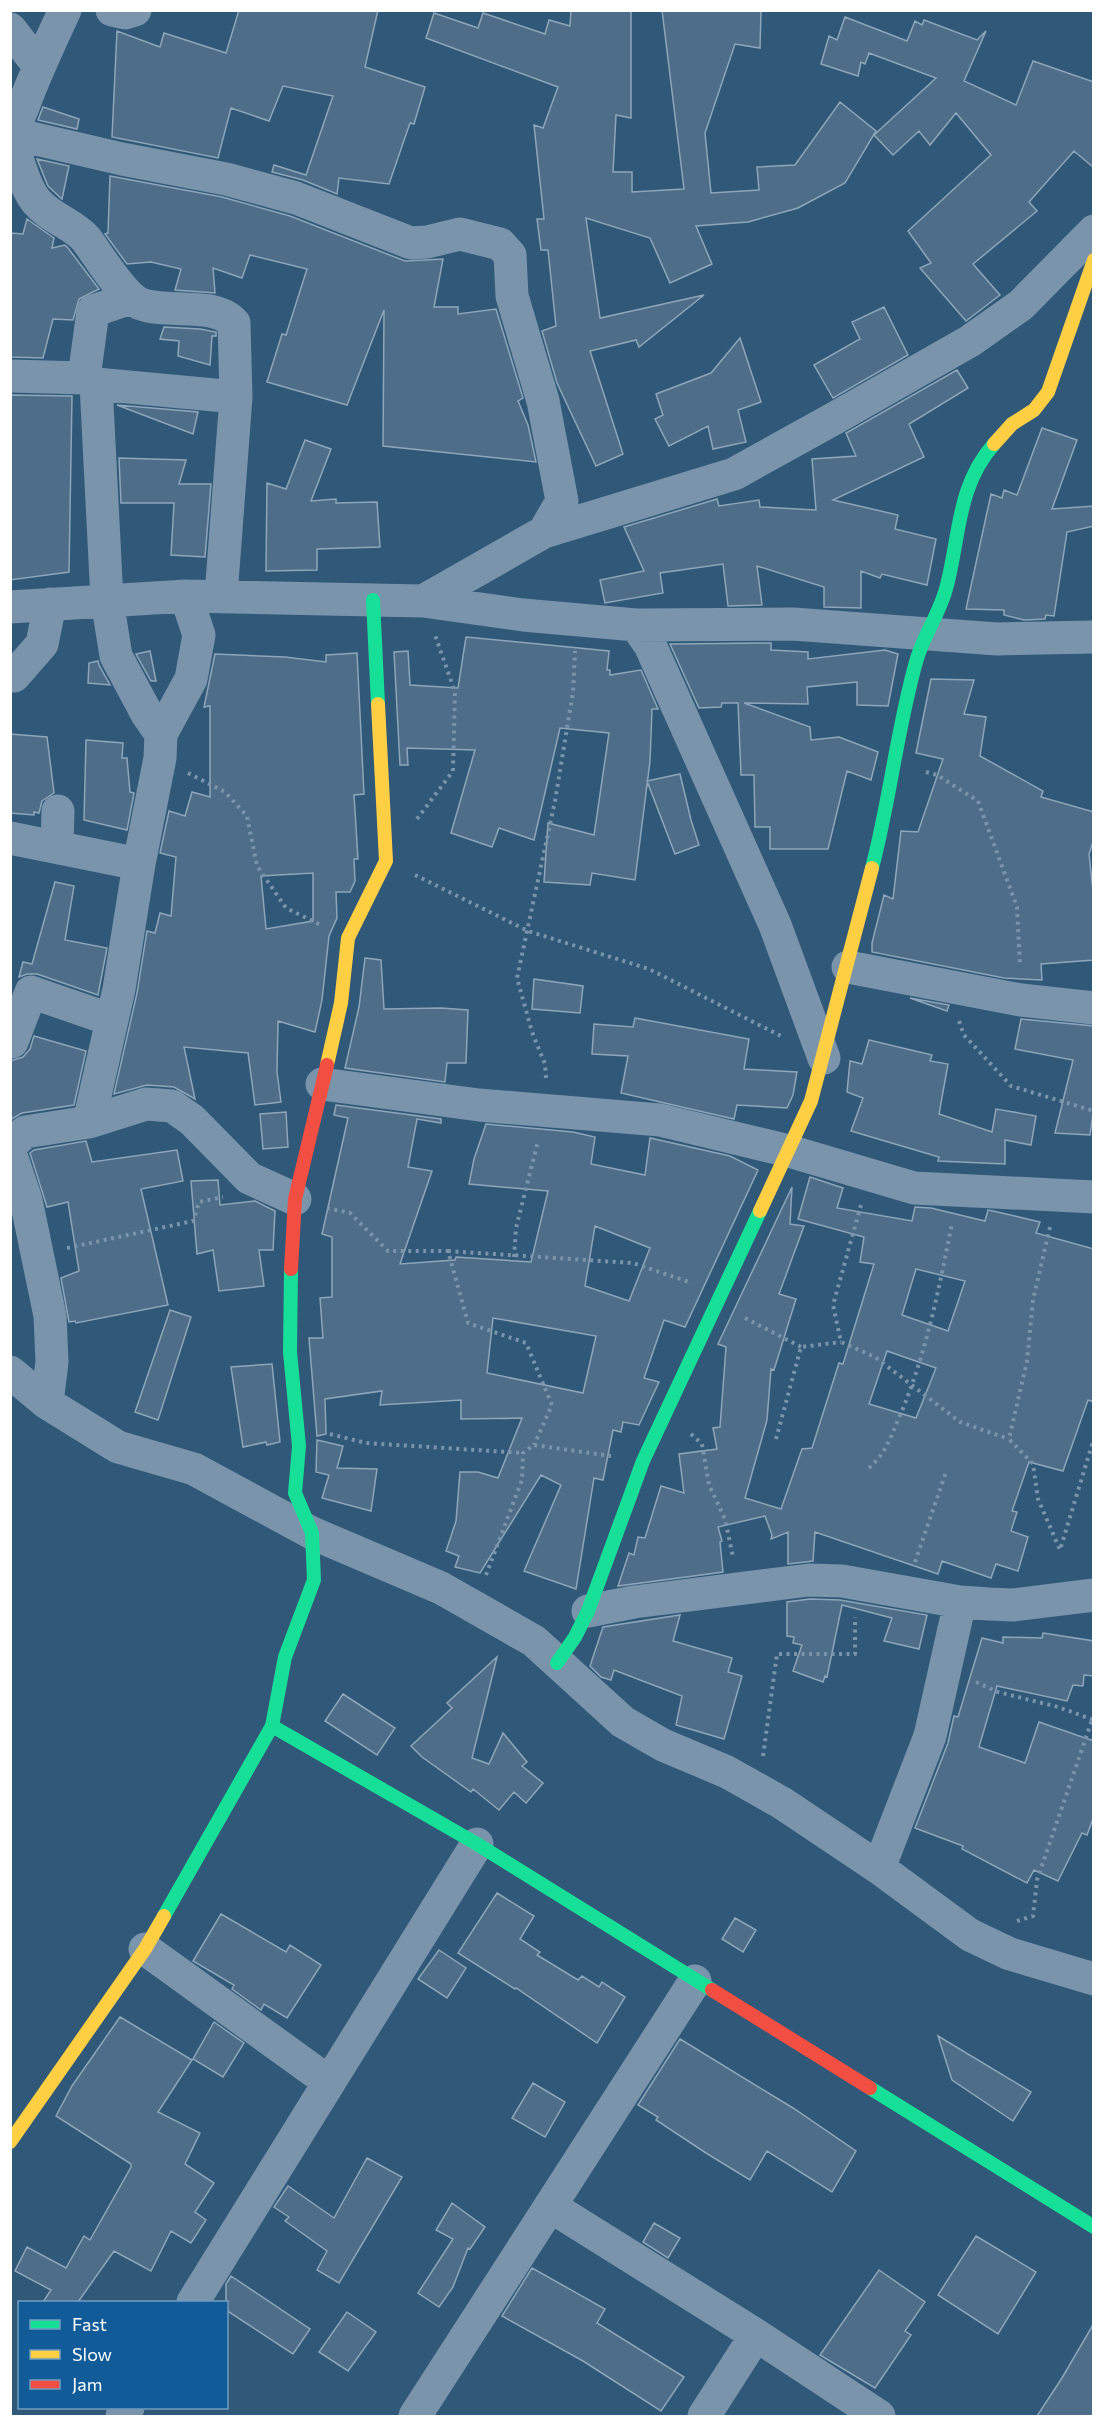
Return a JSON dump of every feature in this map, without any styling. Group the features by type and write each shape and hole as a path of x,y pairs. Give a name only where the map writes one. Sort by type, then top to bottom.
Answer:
{"street":[{"path":"65,10 12,133 19,164 35,200 52,217 85,239 95,255 131,298 142,305 210,312 231,320 235,328 236,397 220,596"},
{"path":"112,10 125,14 135,10"},
{"path":"10,28 39,66"},
{"path":"12,133 122,159 226,179 296,198 357,224 411,243 428,242 460,234 489,240 502,246 510,255 512,296 543,401 562,501 544,532"},
{"path":"423,601 544,532 734,474 764,458 970,341 1021,305 1094,231"},
{"path":"557,1663 575,1637 588,1611 643,1461 811,1101 878,846 916,660 948,587 957,525 971,481 984,456 1012,424 1034,410 1048,392 1094,260"},
{"path":"131,298 93,311 90,381 107,600 116,656 147,714 160,746"},
{"path":"10,376 90,381 236,397"},
{"path":"10,608 186,596 423,601 636,625 793,624 997,639 1094,637"},
{"path":"89,1122 119,989 160,746 191,679 199,635 186,596"},
{"path":"10,2142 144,1949 272,1726 285,1657 314,1580 312,1533 295,1493 299,1446 290,1352 290,1277 295,1199 340,1003 348,938 386,861 373,600"},
{"path":"14,676 42,644 50,604"},
{"path":"636,625 650,645 775,925 824,1058"},
{"path":"57,846 58,811"},
{"path":"10,838 139,864"},
{"path":"848,967 1021,1000 1094,1008"},
{"path":"10,1042 12,1042 31,992 112,1020"},
{"path":"322,1084 479,1105 660,1120 789,1151 914,1188 1094,1197"},
{"path":"10,1146 25,1132 89,1122 146,1104 172,1106 192,1120 249,1178 295,1199"},
{"path":"10,1152 26,1200 50,1316 52,1362 47,1403"},
{"path":"10,1372 47,1403 118,1447 194,1469 312,1533 441,1588 534,1641 623,1722 663,1745 726,1772 782,1803 879,1868 970,1935 1010,1954 1094,1979"},
{"path":"588,1611 634,1602 809,1580 855,1583 960,1602 1013,1605 1094,1595"},
{"path":"879,1868 930,1736 960,1602"},
{"path":"272,1726 477,1844 1094,2227"},
{"path":"194,2301 477,1844"},
{"path":"144,1949 329,2082"},
{"path":"415,2416 695,1980"},
{"path":"550,2206 756,2335 879,2416"},
{"path":"704,2416 756,2335"}],"path":[{"path":"423,601 455,692 453,771 386,861 528,931 649,969 824,1058"},
{"path":"514,1257 516,1228 530,1166 548,1110 545,1064 532,1032 517,978 555,801 573,692 577,620"},
{"path":"160,746 225,792 247,816 257,866 286,908 348,938"},
{"path":"896,763 937,775 978,801 1017,907 1021,1000"},
{"path":"944,986 964,1035 1011,1086 1094,1111"},
{"path":"841,1342 833,1305 869,1174"},
{"path":"37,1254 193,1221 199,1202 232,1196 249,1178"},
{"path":"869,1468 882,1457 913,1386 935,1308 959,1190"},
{"path":"1009,1439 1027,1360 1033,1300 1058,1194"},
{"path":"295,1199 350,1213 388,1251 448,1251 633,1263 719,1298 801,1347 841,1342 875,1356 960,1422 1009,1439 1033,1464 1038,1499 1060,1550 1094,1438"},
{"path":"297,1426 366,1443 523,1453 534,1445 552,1405 526,1343 468,1323 448,1251"},
{"path":"776,1439 801,1347"},
{"path":"665,1412 702,1444 709,1485 724,1519 741,1590"},
{"path":"534,1445 643,1461"},
{"path":"473,1607 522,1480 523,1453"},
{"path":"905,1591 946,1472"},
{"path":"758,1790 777,1654 855,1654 855,1583"},
{"path":"945,1668 998,1692 1058,1707 1093,1720 1037,1880 1033,1916 970,1935"}],"building":[{"path":"239,10 378,10 365,67 425,87 414,124 410,123 389,184 339,178 337,194 303,180 272,172 274,165 306,175 333,96 283,86 269,121 231,108 218,158 112,137 117,31 160,47 164,33 226,53"},
{"path":"571,10 631,10 631,118 616,115 613,172 632,172 632,192 684,189 662,10 761,10 760,48 735,44 705,133 711,193 759,190 757,167 795,165 840,102 876,131 845,183 798,208 748,222 696,226 712,264 670,283 650,238 586,218 600,318 704,295 639,347 636,340 590,351 623,454 596,466 557,383 542,331 556,326 548,250 541,250 537,219 544,219 534,125 543,128 558,87 426,38 434,13 478,28 483,13 545,34 549,20 570,26"},
{"path":"845,17 907,41 915,21 922,25 924,20 977,40 986,31 964,81 1016,105 1033,61 1094,82 1094,168 1074,151 1029,202 1037,211 973,264 1000,295 966,321 920,268 931,263 908,231 991,155 956,113 930,145 919,131 893,155 874,135 936,78 869,53 865,64 861,62 858,76 821,64 829,36 837,40"},
{"path":"43,107 79,119 77,129 38,120"},
{"path":"37,159 69,166 62,199 48,186"},
{"path":"110,176 222,197 290,216 405,261 443,259 434,307 458,307 458,314 496,309 523,398 518,401 528,425 536,462 383,446 384,310 347,405 267,382 282,334 286,335 307,269 250,255 242,278 213,268 215,293 175,290 181,269 151,262 127,264 105,234 108,233"},
{"path":"27,219 54,238 52,248 65,245 99,289 79,299 73,320 53,319 43,358 10,357 10,233 23,234"},
{"path":"884,307 908,355 833,398 814,365 860,339 852,322"},
{"path":"164,327 216,332 216,336 212,336 210,365 178,356 179,341 160,339"},
{"path":"740,338 761,402 738,410 746,442 713,449 708,426 669,446 655,419 663,415 656,394 711,373"},
{"path":"957,370 968,388 909,424 924,457 833,500 898,515 895,529 936,539 927,585 882,574 880,578 861,571 861,608 824,607 824,587 757,566 762,605 728,606 723,564 660,573 663,593 605,603 600,580 644,571 624,527 717,499 719,506 759,500 760,507 816,510 812,459 856,456 846,433"},
{"path":"10,395 72,396 69,572 10,580"},
{"path":"117,405 198,412 193,434"},
{"path":"1042,428 1077,440 1052,509 1094,506 1094,526 1067,532 1054,616 1046,615 1045,619 1024,620 1004,615 1004,610 966,609 991,494 1002,498 1004,490 1017,495"},
{"path":"305,440 331,449 311,501 336,499 336,503 377,502 380,547 317,549 317,570 266,571 267,483 286,489"},
{"path":"119,458 186,460 179,484 211,484 205,557 171,555 174,503 121,503"},
{"path":"466,637 609,651 607,670 610,670 610,675 641,670 658,709 652,709 650,761 635,880 592,873 590,885 544,882 548,823 594,835 609,733 560,728 534,840 499,828 492,847 451,833 475,750 407,748 408,765 400,765 394,652 408,651 410,685 458,688"},
{"path":"771,643 771,650 808,652 808,659 885,650 898,654 888,706 857,705 857,682 807,687 808,704 744,703 810,727 811,740 839,737 878,752 871,780 847,771 828,849 770,849 770,827 755,827 754,775 741,775 738,703 722,703 721,707 699,708 670,644"},
{"path":"150,651 156,681 151,681 136,654"},
{"path":"357,653 364,794 354,795 358,859 354,859 355,881 350,892 336,892 337,918 329,936 322,1000 315,1032 278,1021 277,1072 281,1102 255,1105 248,1053 184,1047 195,1099 174,1087 147,1085 114,1094 137,993 147,931 155,933 160,913 171,916 176,857 160,853 169,811 185,816 192,792 210,797 210,706 204,707 215,654 285,657 326,662 326,655","holes":["313,873 313,921 266,929 261,876"]},
{"path":"98,661 110,685 88,683 89,663"},
{"path":"931,679 974,680 964,714 986,717 980,756 1043,791 1041,797 1094,812 1094,839 1089,854 1094,900 1094,960 1041,964 1042,980 1004,978 872,952 872,943 884,895 893,899 901,831 918,832 943,759 916,753"},
{"path":"10,734 47,737 54,793 42,801 39,813 34,812 34,815 10,813"},
{"path":"86,740 123,743 122,758 127,758 130,792 134,793 127,830 84,820"},
{"path":"680,774 699,845 675,854 647,781"},
{"path":"55,882 74,886 65,940 107,948 98,995 37,974 19,977 23,962 32,964"},
{"path":"365,958 381,960 384,1009 468,1010 466,1063 447,1063 445,1082 345,1068 359,1007"},
{"path":"534,979 583,986 580,1013 532,1009"},
{"path":"910,998 949,1005 947,1011"},
{"path":"635,1018 749,1039 744,1069 797,1072 793,1095 787,1108 737,1105 734,1119 621,1093 628,1056 592,1054 594,1024 633,1027"},
{"path":"1021,1019 1094,1026 1094,1107 1090,1135 1055,1133 1073,1060 1015,1049"},
{"path":"34,1036 86,1051 74,1105 22,1113 10,1120 10,1061 23,1057 30,1049"},
{"path":"869,1040 932,1055 930,1061 948,1064 939,1114 992,1132 996,1109 1036,1116 1031,1145 1005,1140 1005,1164 938,1161 939,1157 851,1131 863,1098 847,1092 850,1061 862,1064"},
{"path":"336,1105 441,1119 441,1123 417,1119 408,1167 432,1171 400,1264 455,1260 456,1257 531,1262 548,1191 469,1184 474,1159 486,1124 573,1132 595,1137 591,1164 645,1175 650,1138 730,1156 758,1170 685,1327 664,1320 644,1378 659,1382 639,1425 623,1422 621,1432 613,1430 603,1480 594,1478 576,1589 524,1571 561,1485 541,1475 480,1573 455,1567 459,1556 446,1551 456,1521 460,1472 478,1472 498,1478 522,1418 461,1419 461,1400 380,1405 382,1391 325,1399 326,1434 317,1436 309,1338 323,1338 320,1298 332,1297 332,1237 322,1234 348,1118 334,1115","holes":["595,1226 650,1248 629,1301 585,1286","493,1318 596,1336 583,1393 487,1373"]},
{"path":"286,1112 288,1147 263,1149 260,1114"},
{"path":"86,1141 92,1162 177,1150 183,1181 141,1189 168,1305 76,1323 75,1321 69,1322 61,1278 79,1271 68,1202 47,1207 30,1153 34,1150"},
{"path":"810,1177 843,1188 837,1208 912,1221 915,1207 931,1208 985,1221 988,1210 1040,1222 1036,1233 1094,1249 1094,1402 1088,1400 1063,1471 1029,1462 1012,1511 1017,1512 1011,1531 1028,1537 1018,1571 996,1564 991,1578 942,1561 938,1574 815,1532 813,1561 788,1564 788,1532 771,1539 772,1535 765,1516 718,1527 722,1541 720,1542 723,1572 618,1586 629,1553 634,1555 638,1537 645,1538 661,1486 684,1493 679,1454 717,1449 713,1428 720,1427 726,1347 718,1344 792,1187 790,1224 804,1226 779,1294 796,1299 774,1370 771,1369 767,1420 745,1498 781,1509 802,1449 812,1448 839,1363 843,1364 874,1264 860,1262 864,1237 798,1219","holes":["916,1269 965,1281 948,1331 902,1315","887,1351 936,1368 916,1418 869,1404"]},
{"path":"218,1180 220,1205 255,1201 275,1211 273,1250 259,1250 264,1286 219,1291 213,1250 197,1254 191,1181"},
{"path":"170,1310 191,1317 158,1420 135,1412"},
{"path":"272,1364 280,1442 267,1445 266,1442 243,1447 231,1367"},
{"path":"317,1440 343,1446 337,1468 377,1469 371,1511 322,1498 329,1475 316,1472"},
{"path":"810,1599 840,1600 927,1615 919,1649 884,1641 892,1618 842,1605 827,1677 825,1676 823,1682 793,1671 802,1645 793,1643 794,1637 787,1636 787,1602"},
{"path":"680,1615 673,1641 732,1658 728,1672 742,1676 724,1739 676,1725 682,1696 614,1670 611,1680 601,1677 590,1666 603,1627"},
{"path":"1043,1633 1094,1641 1094,1676 1084,1675 1083,1686 1073,1685 1067,1701 997,1686 979,1747 1025,1763 1039,1722 1094,1741 1094,1816 1087,1835 1082,1833 1058,1881 1034,1870 1027,1883 962,1849 963,1846 915,1828 948,1743 954,1716 958,1717 982,1638 1003,1643 1003,1637 1042,1638"},
{"path":"497,1657 472,1758 489,1764 503,1733 527,1762 522,1766 543,1783 526,1803 514,1792 499,1810 473,1789 471,1792 422,1757 411,1746 452,1708 447,1703"},
{"path":"343,1694 395,1728 377,1755 325,1721"},
{"path":"497,1893 534,1916 520,1939 540,1952 537,1955 578,1980 582,1976 599,1987 602,1982 625,1997 597,2043 516,1988 458,1953"},
{"path":"221,1914 286,1952 290,1945 321,1965 287,2018 264,2004 261,2010 232,1989 234,1985 193,1961"},
{"path":"735,1918 756,1930 743,1952 722,1939"},
{"path":"439,1950 466,1968 447,1998 418,1979"},
{"path":"120,2017 192,2060 158,2112 200,2133 185,2164 214,2183 195,2212 206,2220 191,2243 171,2231 151,2271 114,2251 79,2301 44,2301 51,2290 15,2271 27,2247 66,2268 84,2236 90,2240 131,2167 131,2164 56,2116 72,2086"},
{"path":"214,2022 244,2043 223,2077 193,2059"},
{"path":"938,2036 1031,2092 1013,2121 952,2080"},
{"path":"680,2039 793,2108 856,2151 832,2192 767,2151 750,2180 656,2120 658,2117 638,2105"},
{"path":"533,2083 565,2102 545,2137 512,2118"},
{"path":"367,2158 402,2177 339,2283 317,2270 327,2251 285,2221 289,2217 274,2207 288,2186 334,2218"},
{"path":"452,2203 485,2227 470,2249 468,2248 453,2287 439,2307 418,2293 453,2239 436,2230"},
{"path":"654,2223 680,2238 668,2258 643,2242"},
{"path":"976,2236 1036,2272 998,2334 938,2295"},
{"path":"532,2268 605,2309 597,2323 684,2377 661,2411 583,2361 502,2316"},
{"path":"879,2270 925,2302 905,2331 911,2335 875,2388 820,2355"},
{"path":"231,2276 310,2329 293,2354 228,2311 226,2284"},
{"path":"347,2312 376,2332 348,2371 319,2352"},
{"path":"1094,2323 1094,2416 1037,2416 1062,2378"}],"traffic: fast":[{"path":"872,868 916,662 944,595 966,494 982,460 994,444"},
{"path":"373,600 378,704"},
{"path":"557,1663 575,1637 588,1611 643,1461 760,1211"},
{"path":"164,1916 272,1726 285,1657 314,1580 312,1533 295,1493 299,1446 290,1352 291,1269"},
{"path":"272,1726 477,1844 712,1990"},
{"path":"870,2088 1094,2227"}],"traffic: slow":[{"path":"994,444 1012,424 1034,410 1048,392 1094,260"},
{"path":"327,1065 341,1003 348,938 386,861 378,704"},
{"path":"760,1211 811,1101 872,868"},
{"path":"10,2142 145,1949 164,1916"}],"traffic: jam":[{"path":"291,1269 295,1199 327,1065"},
{"path":"712,1990 870,2088"}]}
